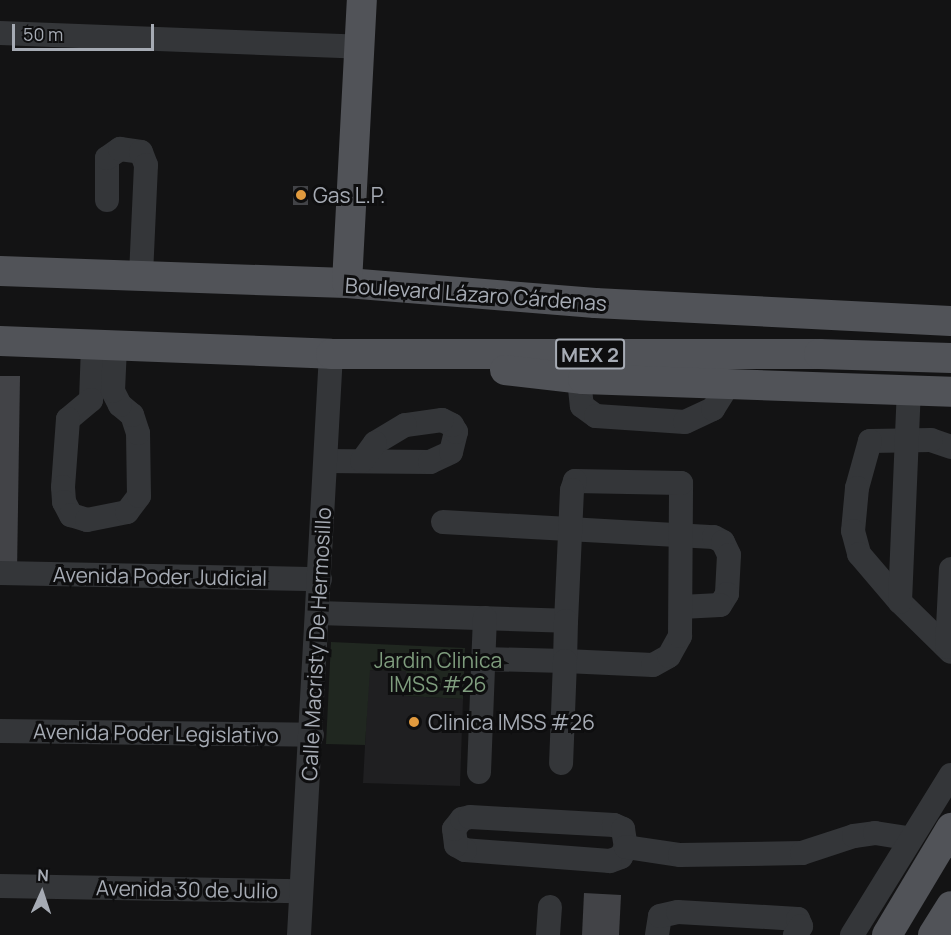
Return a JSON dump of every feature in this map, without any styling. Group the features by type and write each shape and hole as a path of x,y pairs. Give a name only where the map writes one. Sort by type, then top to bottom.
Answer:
{"main road":[{"path":"347,283 363,0"},
{"name":"Boulevard Lázaro Cárdenas","path":"0,271 347,283 596,303 951,321"},
{"path":"446,290 524,283 951,304"},
{"name":"MEX 2","path":"0,341 331,354 819,354 951,358"},
{"path":"362,354 579,379 730,382 951,392"},
{"path":"887,935 951,828"},
{"path":"933,935 951,906"}],"street":[{"path":"0,33 361,47"},
{"path":"106,200 107,158 120,149 141,152 147,165 141,276"},
{"path":"104,346 113,392 132,415 138,433 139,496 127,512 87,520 71,515 64,502 68,419 91,400 104,346"},
{"name":"Calle Macristy De Hermosillo","path":"299,935 312,735 331,354"},
{"path":"579,379 582,406 596,416 685,422 712,409 730,382"},
{"path":"900,602 909,390"},
{"path":"949,650 900,602 860,554 853,531 857,488 870,441 907,438 943,442 951,447"},
{"path":"326,461 362,461"},
{"path":"484,659 565,661 653,665 669,656 680,636 684,491 681,483 672,480 575,481 570,530 566,621 565,661 561,763"},
{"path":"443,522 714,537 723,542 729,555 726,594 720,605 681,607"},
{"path":"949,650 951,569"},
{"name":"Avenida Poder Judicial","path":"0,573 320,579"},
{"path":"318,613 566,621"},
{"path":"479,772 485,618"},
{"name":"Avenida Poder Legislativo","path":"0,731 312,735"},
{"path":"852,935 951,775"},
{"path":"470,817 614,825 622,830 626,847 621,857 610,861 465,849 456,845 454,829 462,819 470,817"},
{"path":"626,847 680,855 772,856 802,853 854,836 875,833 911,839"},
{"name":"Avenida 30 de Julio","path":"0,886 301,891"},
{"path":"548,935 550,907"},
{"path":"657,935 660,916 678,912 798,919 801,926 795,935"}],"shaded area":[{"name":"Clinica IMSS #26","path":"369,670 407,671 407,696 463,699 460,786 363,783"}],"green space":[{"name":"Jardin Clinica IMSS #26","path":"331,642 465,648 463,699 406,696 406,671 370,670 365,745 326,744"}],"building":[{"name":"Gas L.P.","path":"293,186 308,186 308,205 293,205"},
{"path":"0,376 20,376 17,573 0,572"},
{"path":"584,893 621,895 619,935 582,935"}],"place":[{"name":"Gas L.P.","path":"301,195"},
{"name":"Clinica IMSS #26","path":"414,722"}]}
